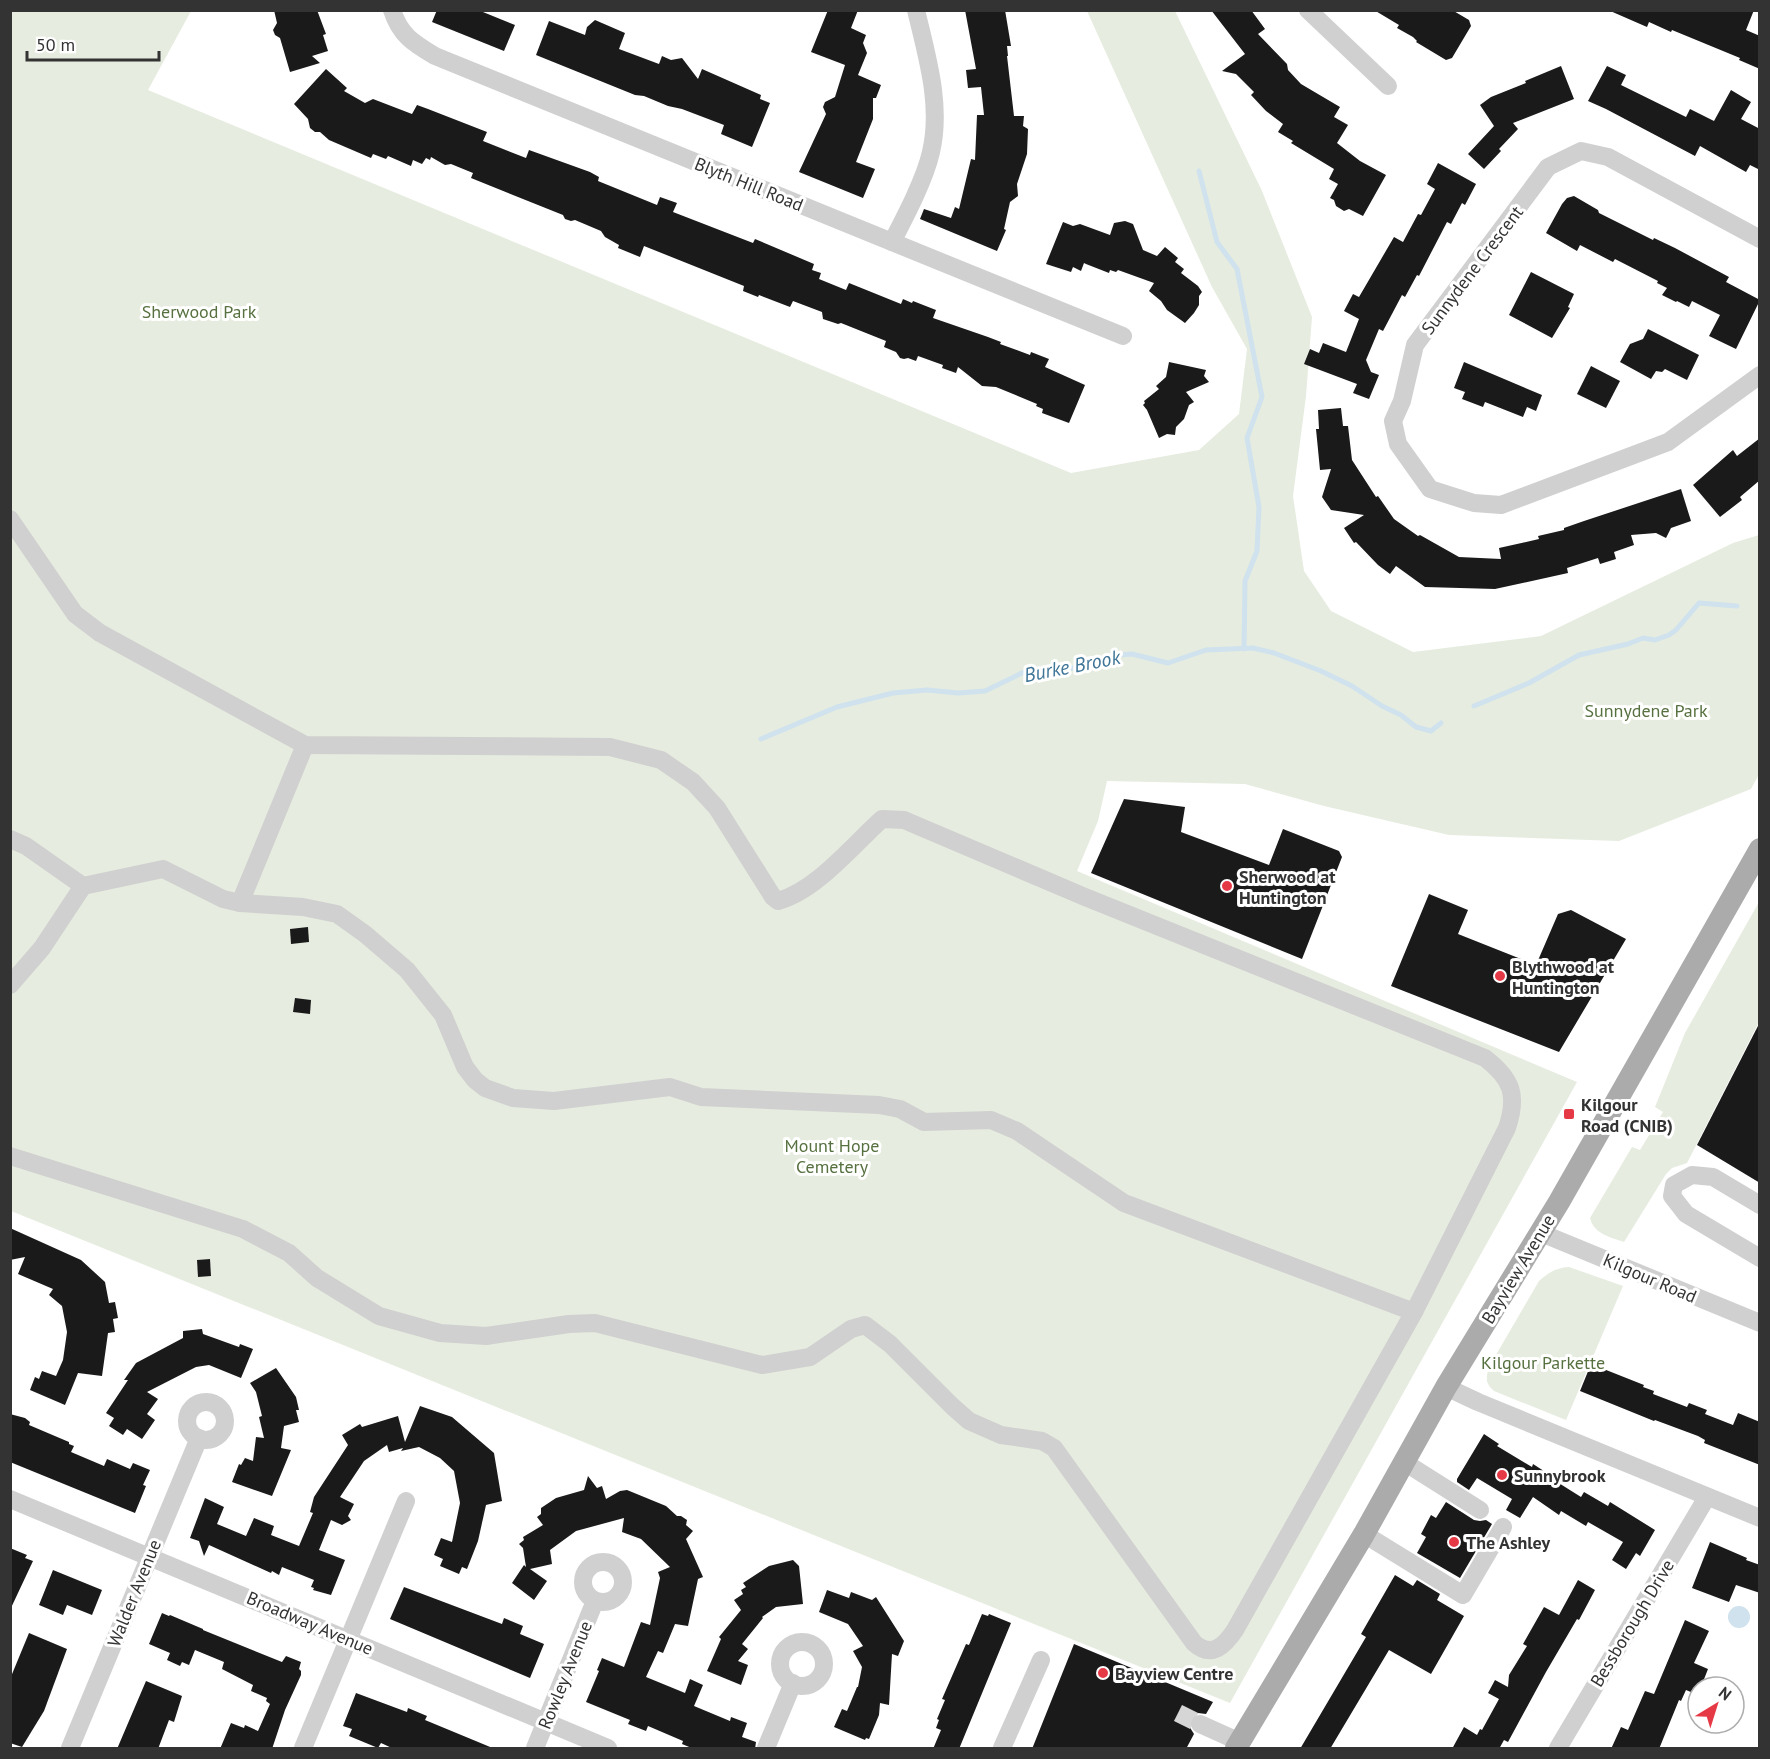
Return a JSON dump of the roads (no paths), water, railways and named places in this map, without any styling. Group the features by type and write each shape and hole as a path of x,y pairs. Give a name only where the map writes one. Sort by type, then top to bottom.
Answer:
{"main road":[{"name":"Bayview Avenue","path":"1238,1745 1364,1534 1446,1387 1541,1233 1760,849"}],"street":[{"name":"Blyth Hill Road","path":"392,10 397,27 414,44 435,56 1123,336"},
{"path":"892,242 931,155 934,138 934,94 916,10"},
{"path":"1308,10 1388,86"},
{"name":"Sunnydene Crescent","path":"1760,239 1608,157 1581,151 1548,167 1415,345 1402,401 1393,421 1398,444 1430,489 1474,503 1501,505 1668,442 1760,375"},
{"path":"10,519 75,614 100,633 305,745 610,747 661,760 693,782 717,808 773,897 778,901 805,888 841,860 882,819 904,820 1085,897 1485,1058 1502,1071 1512,1092 1513,1110 1507,1128 1414,1312 1235,1630 1220,1647 1206,1651 1194,1643 1054,1448 1042,1441 1001,1435 969,1421 890,1344 865,1325 851,1329 810,1357 762,1365 595,1323 489,1336 440,1333 379,1316 317,1278 289,1253 243,1229 10,1156"},
{"path":"240,903 305,745"},
{"path":"10,839 26,846 83,886"},
{"path":"10,985 42,948 83,886 163,869 223,899 240,903 303,907 337,914 365,934 407,970 443,1015 469,1073 485,1088 497,1094 532,1101 554,1101 670,1087 701,1097 879,1105 900,1109 924,1122 991,1120 1017,1131 1124,1203 1414,1312"},
{"path":"1760,1205 1713,1176 1692,1175 1674,1185 1672,1197 1686,1214 1760,1258"},
{"name":"Kilgour Road","path":"1541,1233 1760,1323"},
{"path":"1446,1387 1760,1518"},
{"name":"Walder Avenue","path":"70,1749 199,1438"},
{"path":"1404,1462 1480,1510"},
{"name":"Bessborough Drive","path":"1558,1749 1707,1497"},
{"name":"Broadway Avenue","path":"10,1499 608,1749"},
{"path":"303,1749 406,1501"},
{"path":"1364,1534 1463,1595 1503,1527"},
{"name":"Rowley Avenue","path":"535,1749 595,1601"},
{"path":"1002,1749 1041,1660"},
{"path":"766,1749 793,1683"},
{"path":"1200,1724 1238,1745"}],"water":[{"path":"1739,1606 1747,1609 1750,1617 1747,1625 1739,1628 1731,1625 1728,1617 1731,1609"}],"waterway":[{"path":"1199,171 1217,242 1237,269 1262,397 1247,438 1259,507 1257,551 1245,581 1244,649"},
{"name":"Burke Brook","path":"1474,706 1529,683 1579,655 1628,644 1643,638 1655,640 1669,635 1699,603 1737,606"},
{"name":"Burke Brook","path":"761,739 837,707 893,693 927,690 958,693 985,691 1024,672 1075,668 1109,656 1132,654 1168,663 1206,650 1253,648 1274,653 1321,671 1352,686 1382,706 1401,715 1416,727 1431,731 1441,723"}],"tunnel":[{"path":"1178,1713 1200,1724"}],"place":[{"name":"Sherwood at Huntington","path":"1227,886"},
{"name":"Blythwood at Huntington","path":"1500,976"},
{"name":"Kilgour Road (CNIB)","path":"1569,1114"},
{"name":"Sunnybrook","path":"1502,1475"},
{"name":"The Ashley","path":"1454,1542"},
{"name":"Bayview Centre","path":"1103,1673"}],"park label":[{"name":"Sherwood Park","path":"199,311"},
{"name":"Sunnydene Park","path":"1646,710"},
{"name":"Mount Hope Cemetery","path":"832,1155"},
{"name":"Kilgour Parkette","path":"1543,1362"}]}
